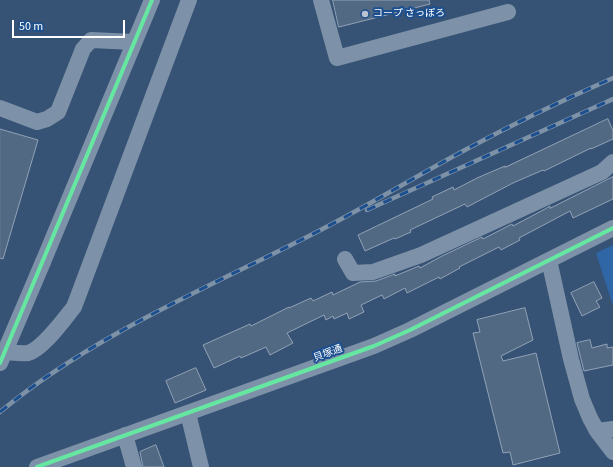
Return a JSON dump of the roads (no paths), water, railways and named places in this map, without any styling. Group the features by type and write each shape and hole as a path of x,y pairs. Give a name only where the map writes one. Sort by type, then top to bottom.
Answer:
{"street":[{"path":"0,363 152,0"},
{"path":"0,352 28,353 55,331 74,307 188,0"},
{"path":"321,0 337,58 508,12"},
{"path":"0,108 37,122 48,119 58,112 83,49 92,40 134,42"},
{"path":"346,259 353,273 372,272 421,255 602,172 613,162"},
{"name":"貝塚通","path":"37,467 374,346 410,330 613,228"},
{"path":"549,260 580,392 590,418 597,431 613,452"},
{"path":"188,413 201,467"},
{"path":"597,431 613,429"},
{"path":"125,435 134,467"}],"railway":[{"path":"0,412 34,385 108,338 187,296 325,228 501,131 613,78"},
{"path":"367,210 613,99"}],"place":[{"name":"コープ さっぽろ","path":"365,14"}]}
